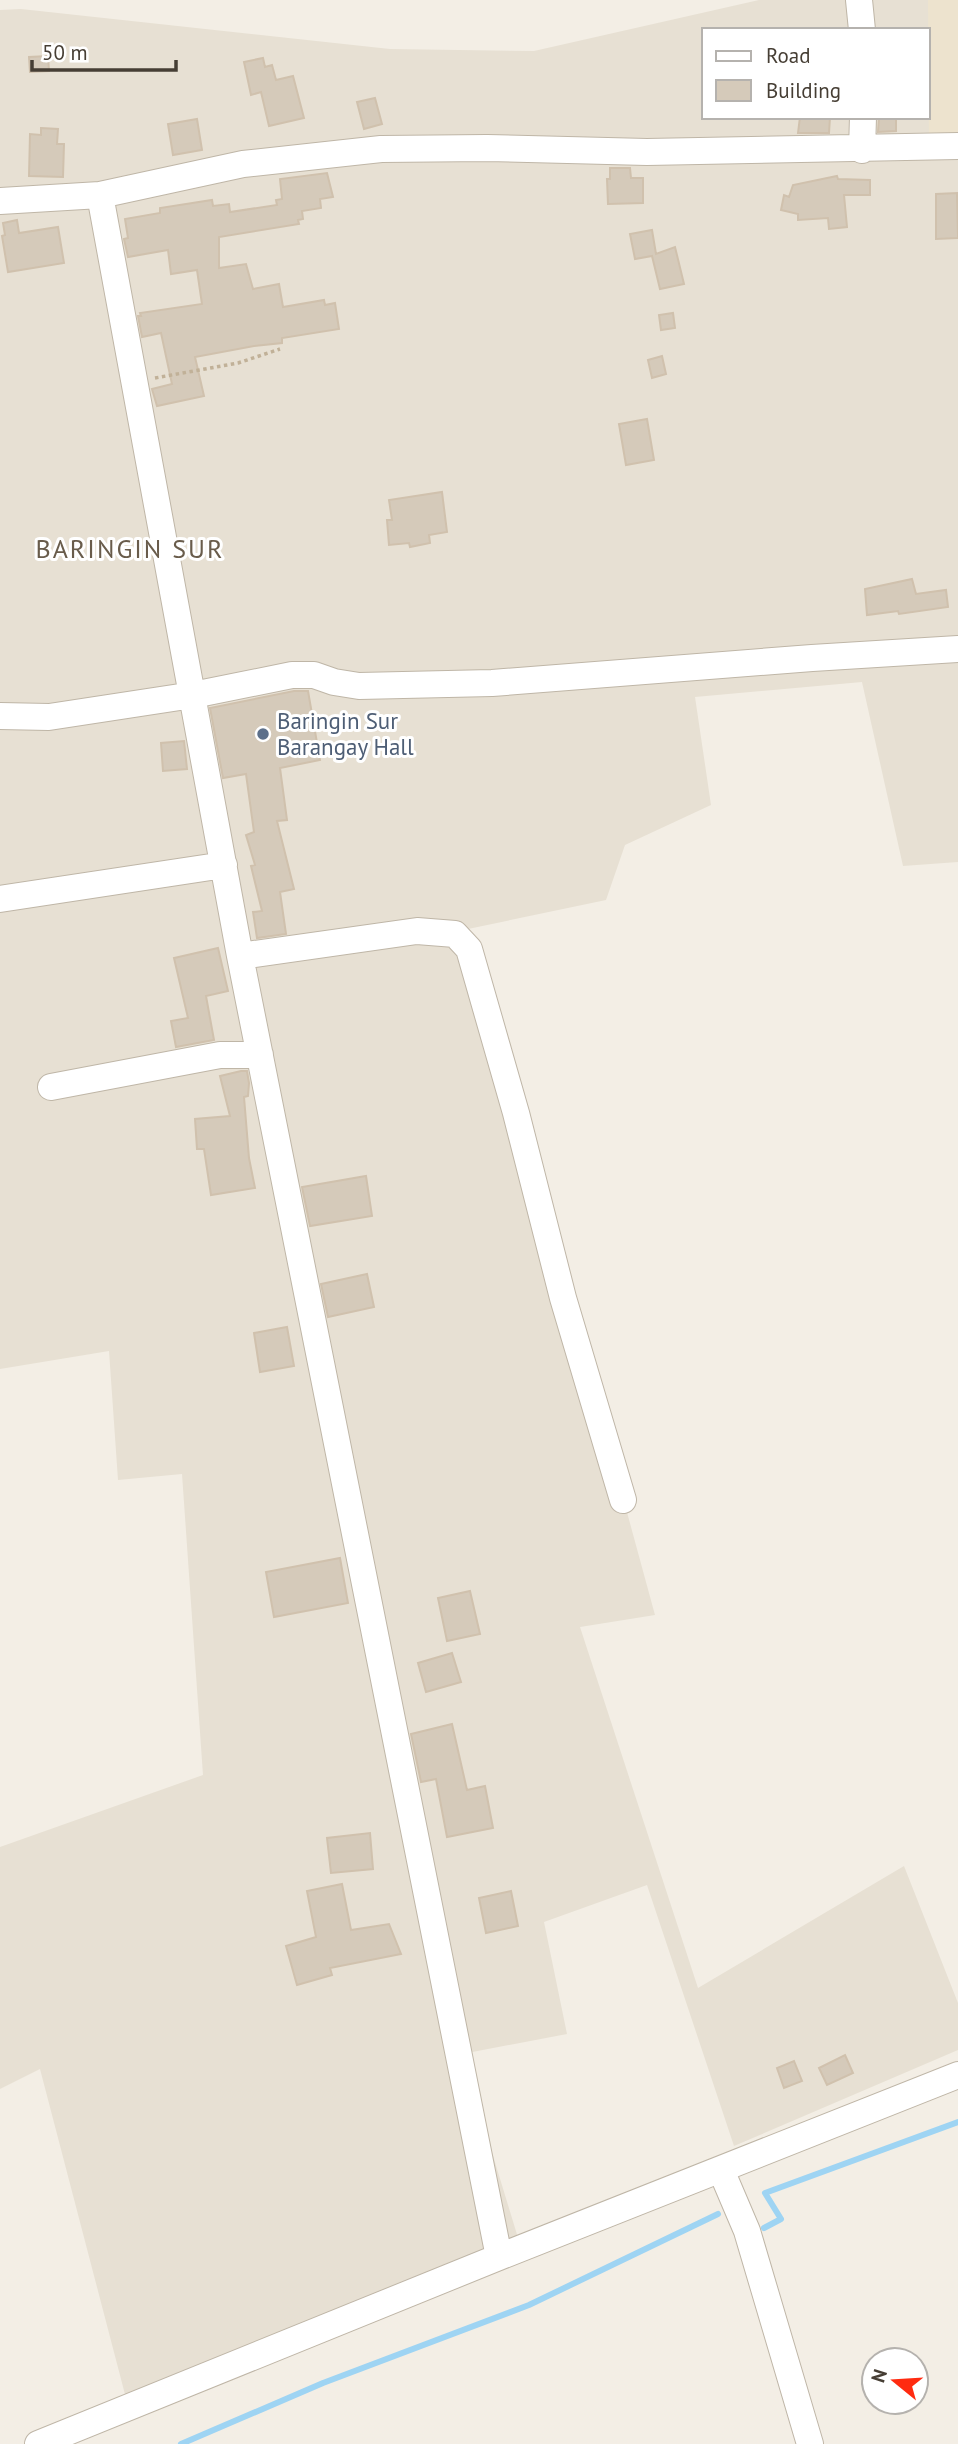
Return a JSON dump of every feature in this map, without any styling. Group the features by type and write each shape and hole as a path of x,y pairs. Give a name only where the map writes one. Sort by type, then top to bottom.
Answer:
{"street":[{"path":"859,0 862,28"},
{"path":"862,150 863,119"},
{"path":"0,201 100,195 243,164 381,149 487,148 647,152 862,150 958,146"},
{"path":"100,195 240,956 499,2257"},
{"path":"0,716 49,717 193,695 292,675 314,675 359,686 492,683 958,649"},
{"path":"0,899 224,865"},
{"path":"240,956 417,931 455,934 469,949 516,1113 563,1298 623,1500"},
{"path":"51,1087 220,1055 260,1055"},
{"path":"38,2444 958,2075"},
{"path":"721,2170 747,2231 810,2444"}],"path":[{"path":"135,381 238,363 280,349"}],"shaded area":[{"path":"759,0 958,0 958,862 903,866 862,682 695,697 711,805 625,845 606,900 468,929 655,1615 580,1627 698,1988 904,1866 958,2003 958,2050 734,2146 647,1885 544,1922 567,2034 462,2054 519,2241 127,2402 40,2069 0,2089 0,1847 203,1775 182,1474 118,1480 109,1351 0,1369 0,10 21,9 390,49 534,51"},
{"path":"928,0 958,0 958,135 929,136"}],"building":[{"path":"48,56 49,71 30,72 29,57"},
{"path":"263,58 265,67 272,65 276,80 293,76 304,118 269,126 261,92 251,95 244,62"},
{"path":"375,98 382,124 364,129 357,102"},
{"path":"197,119 202,150 173,155 168,124"},
{"path":"800,119 830,119 829,133 798,133"},
{"path":"879,119 896,119 896,131 878,132"},
{"path":"41,128 58,129 57,144 64,144 63,177 29,176 30,134 41,135"},
{"path":"610,168 630,168 631,178 643,178 643,203 608,204 607,179 610,179"},
{"path":"327,173 333,197 320,199 321,208 302,211 303,219 298,220 299,224 219,237 219,268 246,264 253,289 279,284 283,307 324,300 325,305 335,303 339,329 282,338 282,343 195,357 204,396 157,406 152,389 172,384 161,333 142,337 138,316 141,316 140,313 202,304 197,270 171,274 168,250 128,257 124,239 128,238 125,219 160,213 160,208 212,200 213,206 229,204 230,212 277,205 276,200 282,199 280,179"},
{"path":"837,176 838,179 870,180 870,195 844,195 847,227 829,229 828,218 798,220 798,214 781,210 784,195 789,197 793,185"},
{"path":"957,193 958,238 936,239 936,194"},
{"path":"17,220 19,233 58,227 64,263 8,272 2,236 5,235 3,223"},
{"path":"652,230 656,254 675,247 684,284 660,289 652,256 635,259 630,234"},
{"path":"673,313 675,328 661,330 659,315"},
{"path":"662,356 666,374 652,378 648,360"},
{"path":"647,419 654,460 626,465 619,424"},
{"path":"442,492 447,532 429,535 430,543 410,547 409,543 389,545 387,520 392,520 389,500"},
{"path":"912,579 916,594 946,590 948,607 899,614 898,611 867,615 865,589"},
{"path":"294,691 308,691 320,760 280,768 287,820 277,821 294,889 280,892 286,934 257,938 253,912 262,911 251,866 255,865 246,835 254,832 246,774 223,778 210,708"},
{"path":"184,741 187,769 163,771 161,743"},
{"path":"218,948 228,991 206,996 214,1040 176,1047 171,1021 188,1018 174,958"},
{"path":"247,1071 249,1083 248,1096 244,1097 249,1158 255,1188 211,1195 204,1149 197,1149 195,1119 230,1116 220,1076"},
{"path":"366,1176 372,1216 310,1226 302,1187"},
{"path":"367,1274 374,1307 328,1317 321,1284"},
{"path":"287,1327 294,1366 260,1372 254,1333"},
{"path":"340,1558 348,1603 274,1617 266,1572"},
{"path":"470,1591 480,1634 447,1641 438,1598"},
{"path":"452,1653 461,1682 426,1692 418,1663"},
{"path":"452,1724 467,1790 485,1786 493,1828 447,1837 436,1779 421,1782 411,1734"},
{"path":"370,1833 373,1869 331,1873 327,1838"},
{"path":"342,1884 351,1930 389,1924 401,1954 330,1968 332,1975 297,1985 286,1946 316,1937 307,1891"},
{"path":"511,1891 518,1926 486,1933 479,1898"},
{"path":"845,2055 853,2073 827,2085 819,2068"},
{"path":"794,2061 802,2081 784,2088 777,2068"}],"waterway":[{"path":"764,2228 781,2219 765,2193 958,2122"},
{"path":"181,2444 323,2383 529,2305 718,2214"}],"place":[{"name":"Baringin Sur Barangay Hall","path":"263,734"}],"district":[{"name":"BARINGIN SUR","path":"130,549"}]}
